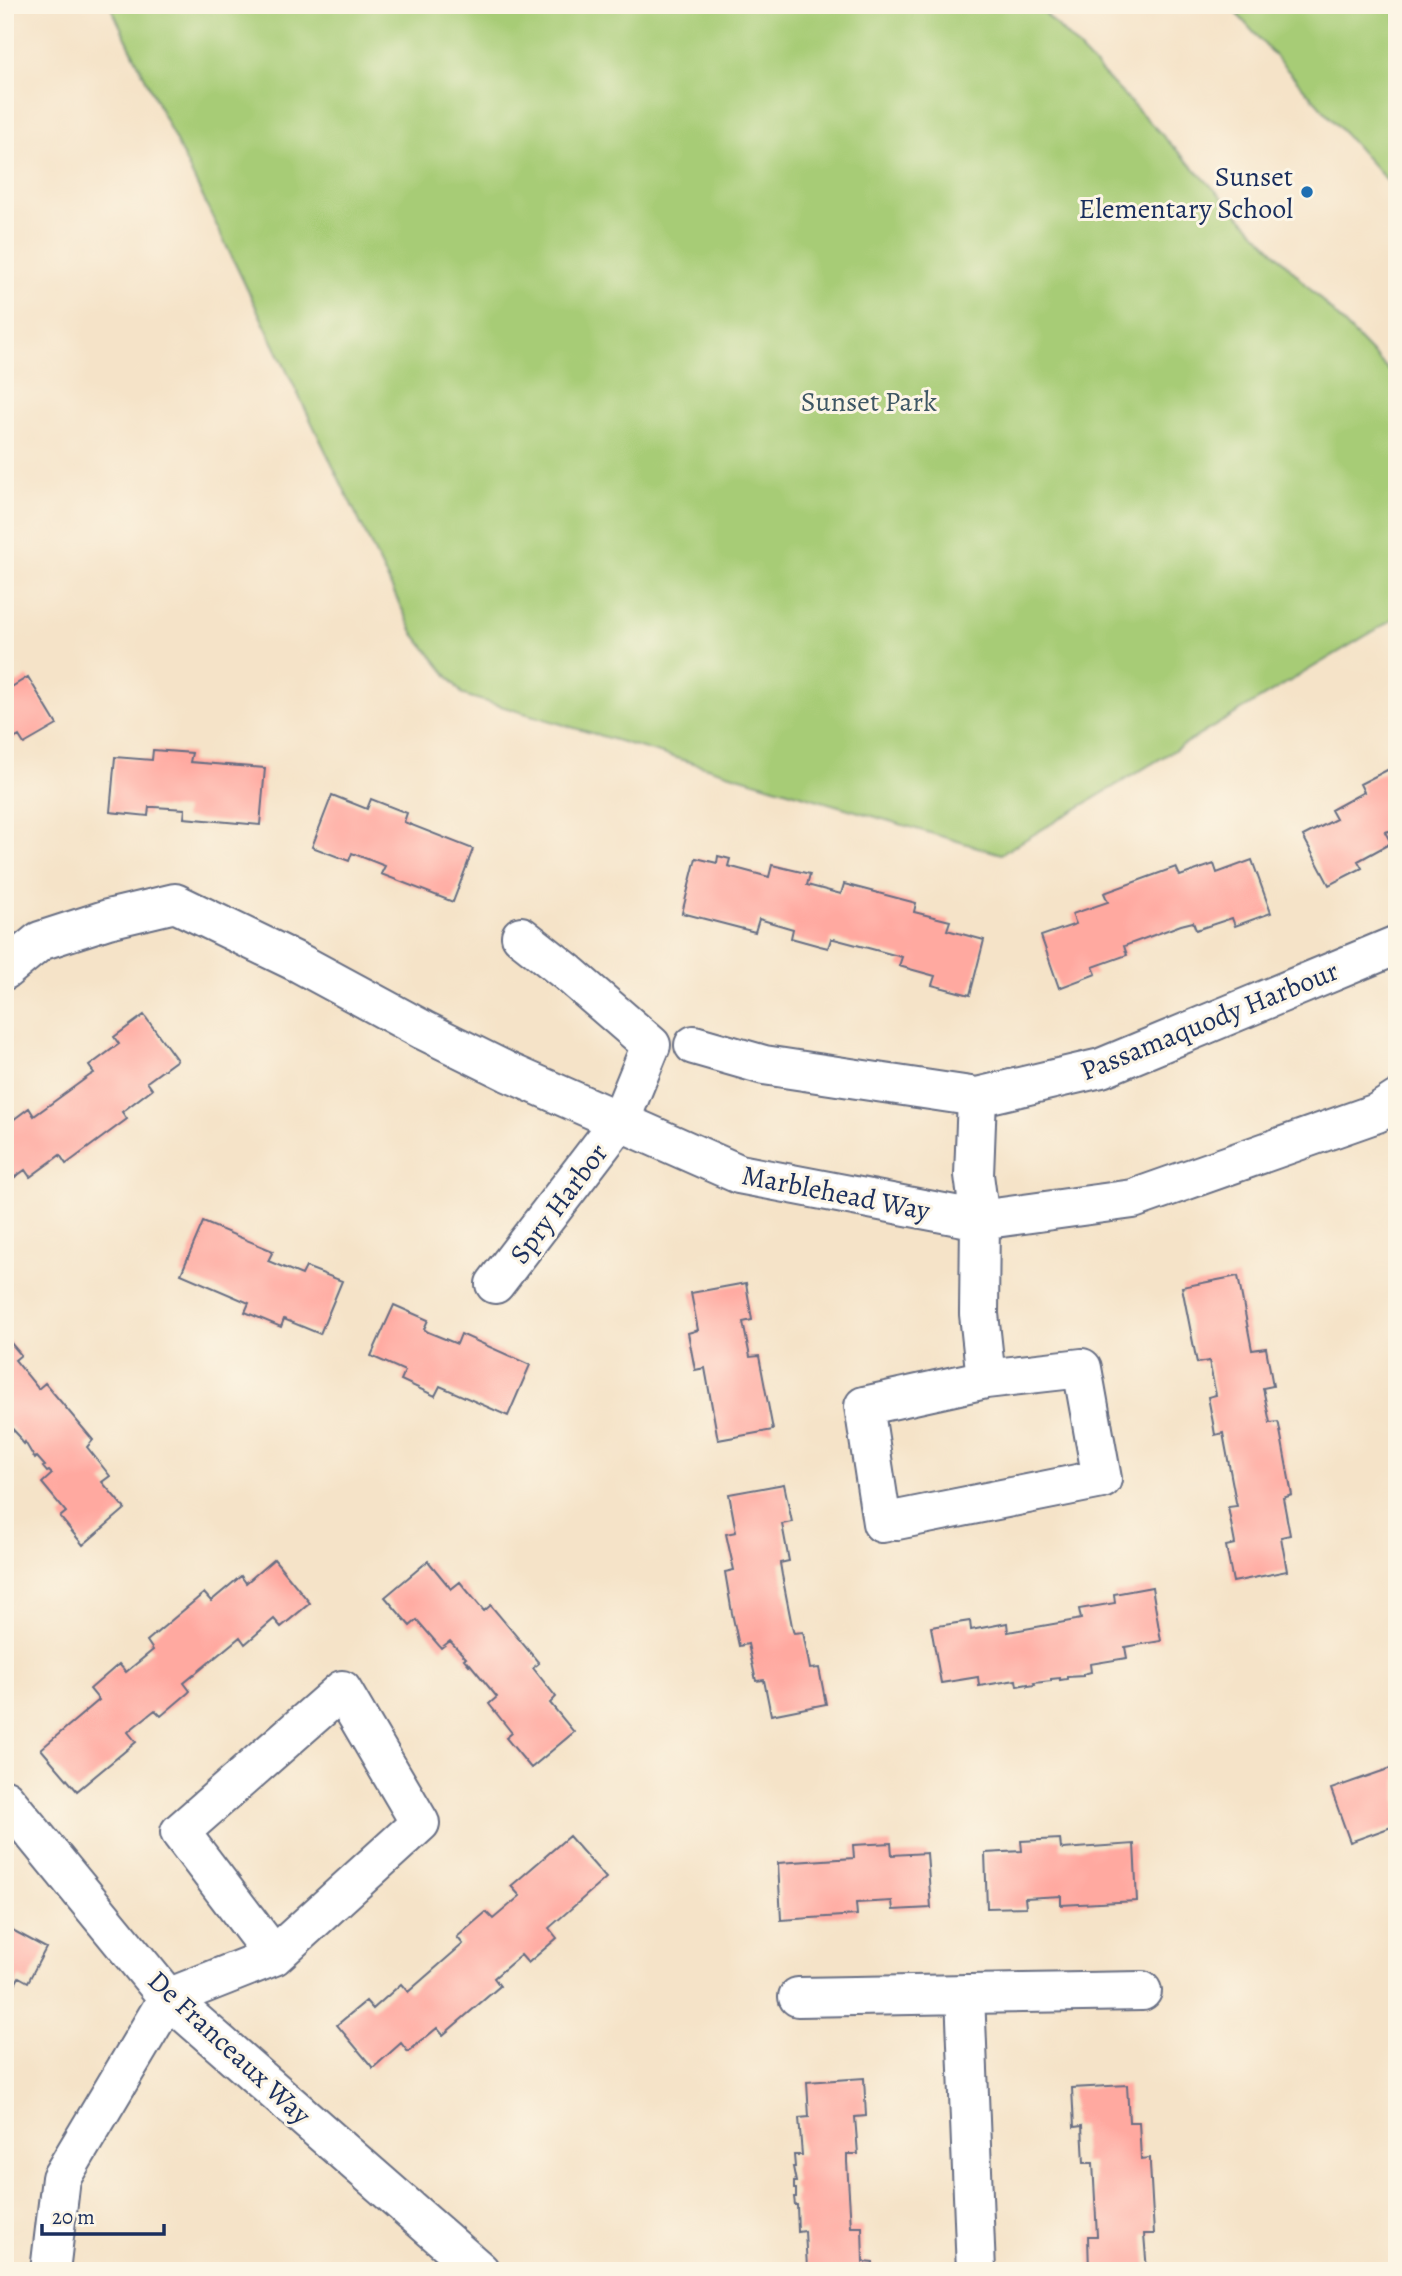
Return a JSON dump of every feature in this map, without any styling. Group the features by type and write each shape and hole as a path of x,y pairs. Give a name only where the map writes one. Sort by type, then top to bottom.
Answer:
{"street":[{"name":"Marblehead Way","path":"5,970 40,941 108,919 174,903 301,964 448,1042 738,1174 980,1220 1133,1199 1377,1113 1397,1100"},
{"name":"Spry Harbor","path":"495,1284 620,1121 651,1045 521,936"},
{"name":"Passamaquody Harbour","path":"694,1045 764,1065 977,1097 1101,1068 1397,945"},
{"path":"977,1097 974,1175 980,1220 979,1314 986,1379"},
{"path":"1082,1368 1102,1479 882,1523 864,1406 986,1379 1082,1368"},
{"path":"50,2271 61,2178 168,1998 274,1956 420,1823 342,1690 180,1832 274,1956"},
{"name":"De Franceaux Way","path":"5,1800 168,1998 480,2271"},
{"path":"798,1997 1142,1990"},
{"path":"965,1994 976,2271"}],"green space":[{"name":"Sunset Park","path":"110,5 1037,5 1397,379 1397,617 1001,854 463,695 414,634"},
{"path":"1229,5 1397,5 1397,192"}],"building":[{"path":"28,677 57,725 24,744 19,736 5,744 5,691"},
{"path":"153,750 192,753 190,762 265,768 260,825 184,818 185,809 149,807 148,816 110,812 115,757 152,760"},
{"path":"1397,765 1397,829 1385,832 1391,843 1358,861 1362,868 1329,885 1303,836 1336,819 1331,810 1364,792 1360,784"},
{"path":"332,795 367,809 371,799 407,813 404,822 473,849 453,902 381,874 385,866 352,853 349,861 312,847"},
{"path":"718,856 730,859 728,866 769,877 772,865 810,874 807,885 841,894 844,884 916,903 914,912 950,921 947,930 984,940 970,995 932,985 935,976 899,966 902,957 834,939 831,939 828,948 820,946 791,938 793,929 759,919 755,932 682,913 696,858 717,863"},
{"path":"1252,860 1271,913 1235,926 1232,918 1196,930 1193,922 1181,925 1124,946 1127,955 1093,967 1096,974 1059,988 1041,936 1076,924 1072,914 1108,902 1104,893 1176,867 1180,876 1214,864 1217,873"},
{"path":"144,1015 177,1060 147,1082 152,1089 122,1112 127,1119 69,1162 66,1164 60,1155 30,1177 25,1170 5,1184 5,1126 29,1108 34,1116 94,1073 89,1066 119,1044 114,1037"},
{"path":"203,1222 273,1251 268,1261 302,1275 306,1267 342,1281 320,1334 284,1319 281,1327 245,1312 249,1303 181,1274"},
{"path":"1238,1276 1252,1350 1266,1348 1273,1386 1263,1388 1270,1423 1278,1422 1279,1425 1292,1495 1283,1498 1290,1535 1281,1537 1287,1571 1233,1582 1226,1546 1235,1544 1228,1507 1237,1506 1223,1433 1215,1435 1208,1397 1216,1395 1209,1361 1197,1363 1182,1287"},
{"path":"746,1283 752,1320 743,1322 750,1357 759,1356 773,1430 718,1440 705,1368 695,1370 688,1333 698,1330 691,1293"},
{"path":"394,1305 428,1320 424,1329 428,1332 457,1344 461,1334 530,1365 508,1416 440,1386 435,1396 401,1380 405,1371 371,1356"},
{"path":"5,1336 21,1355 15,1360 38,1389 45,1383 93,1440 87,1447 110,1476 102,1482 125,1509 83,1545 60,1517 66,1512 42,1483 52,1474 47,1472 37,1457 35,1459 25,1442 24,1444 6,1422"},
{"path":"784,1484 792,1522 782,1524 789,1561 780,1563 782,1575 793,1631 803,1632 810,1669 819,1668 826,1704 771,1715 764,1680 756,1681 748,1644 739,1646 725,1572 734,1570 726,1534 736,1532 729,1494"},
{"path":"274,1559 310,1603 281,1627 274,1619 245,1644 240,1637 184,1683 190,1691 161,1716 155,1710 130,1730 128,1732 136,1742 77,1791 41,1749 99,1700 90,1689 119,1664 126,1672 153,1650 147,1641 204,1593 211,1601 241,1576 246,1583"},
{"path":"428,1561 451,1589 460,1582 484,1611 491,1605 539,1663 533,1668 556,1697 550,1703 574,1732 531,1768 506,1738 512,1733 489,1704 497,1697 464,1659 466,1658 450,1641 441,1648 417,1620 410,1626 385,1597"},
{"path":"1152,1587 1161,1641 1125,1647 1127,1658 1090,1664 1091,1672 1083,1676 1051,1679 1028,1686 1017,1686 1016,1680 979,1686 978,1677 941,1683 931,1627 970,1621 971,1630 1007,1623 1008,1632 1076,1620 1081,1619 1079,1609 1115,1603 1114,1594"},
{"path":"1397,1766 1397,1825 1350,1842 1331,1789"},
{"path":"569,1836 606,1878 549,1928 557,1938 528,1963 521,1955 494,1978 500,1986 443,2035 437,2028 408,2052 401,2043 373,2068 337,2025 366,2001 373,2009 401,1984 408,1992 463,1944 457,1937 486,1912 493,1919 520,1896 511,1886"},
{"path":"1060,1839 1063,1849 1134,1844 1137,1901 1061,1905 1061,1896 1025,1898 1026,1907 987,1908 985,1853 1022,1851 1021,1841"},
{"path":"891,1843 892,1855 927,1853 931,1908 893,1910 892,1901 856,1903 857,1915 781,1920 778,1863 854,1858 853,1845"},
{"path":"5,1926 46,1948 28,1982 19,1977 5,2003"},
{"path":"864,2078 866,2116 855,2117 858,2154 847,2154 847,2162 851,2227 862,2227 863,2262 873,2263 873,2271 817,2271 817,2268 807,2268 805,2231 798,2232 794,2197 794,2155 802,2155 799,2118 809,2117 807,2082"},
{"path":"1127,2085 1129,2122 1139,2122 1141,2159 1150,2158 1154,2234 1144,2234 1147,2271 1089,2271 1088,2236 1097,2236 1093,2163 1084,2163 1082,2126 1074,2127 1072,2088"}],"place":[{"name":"Sunset Elementary School","path":"1307,192"}]}
